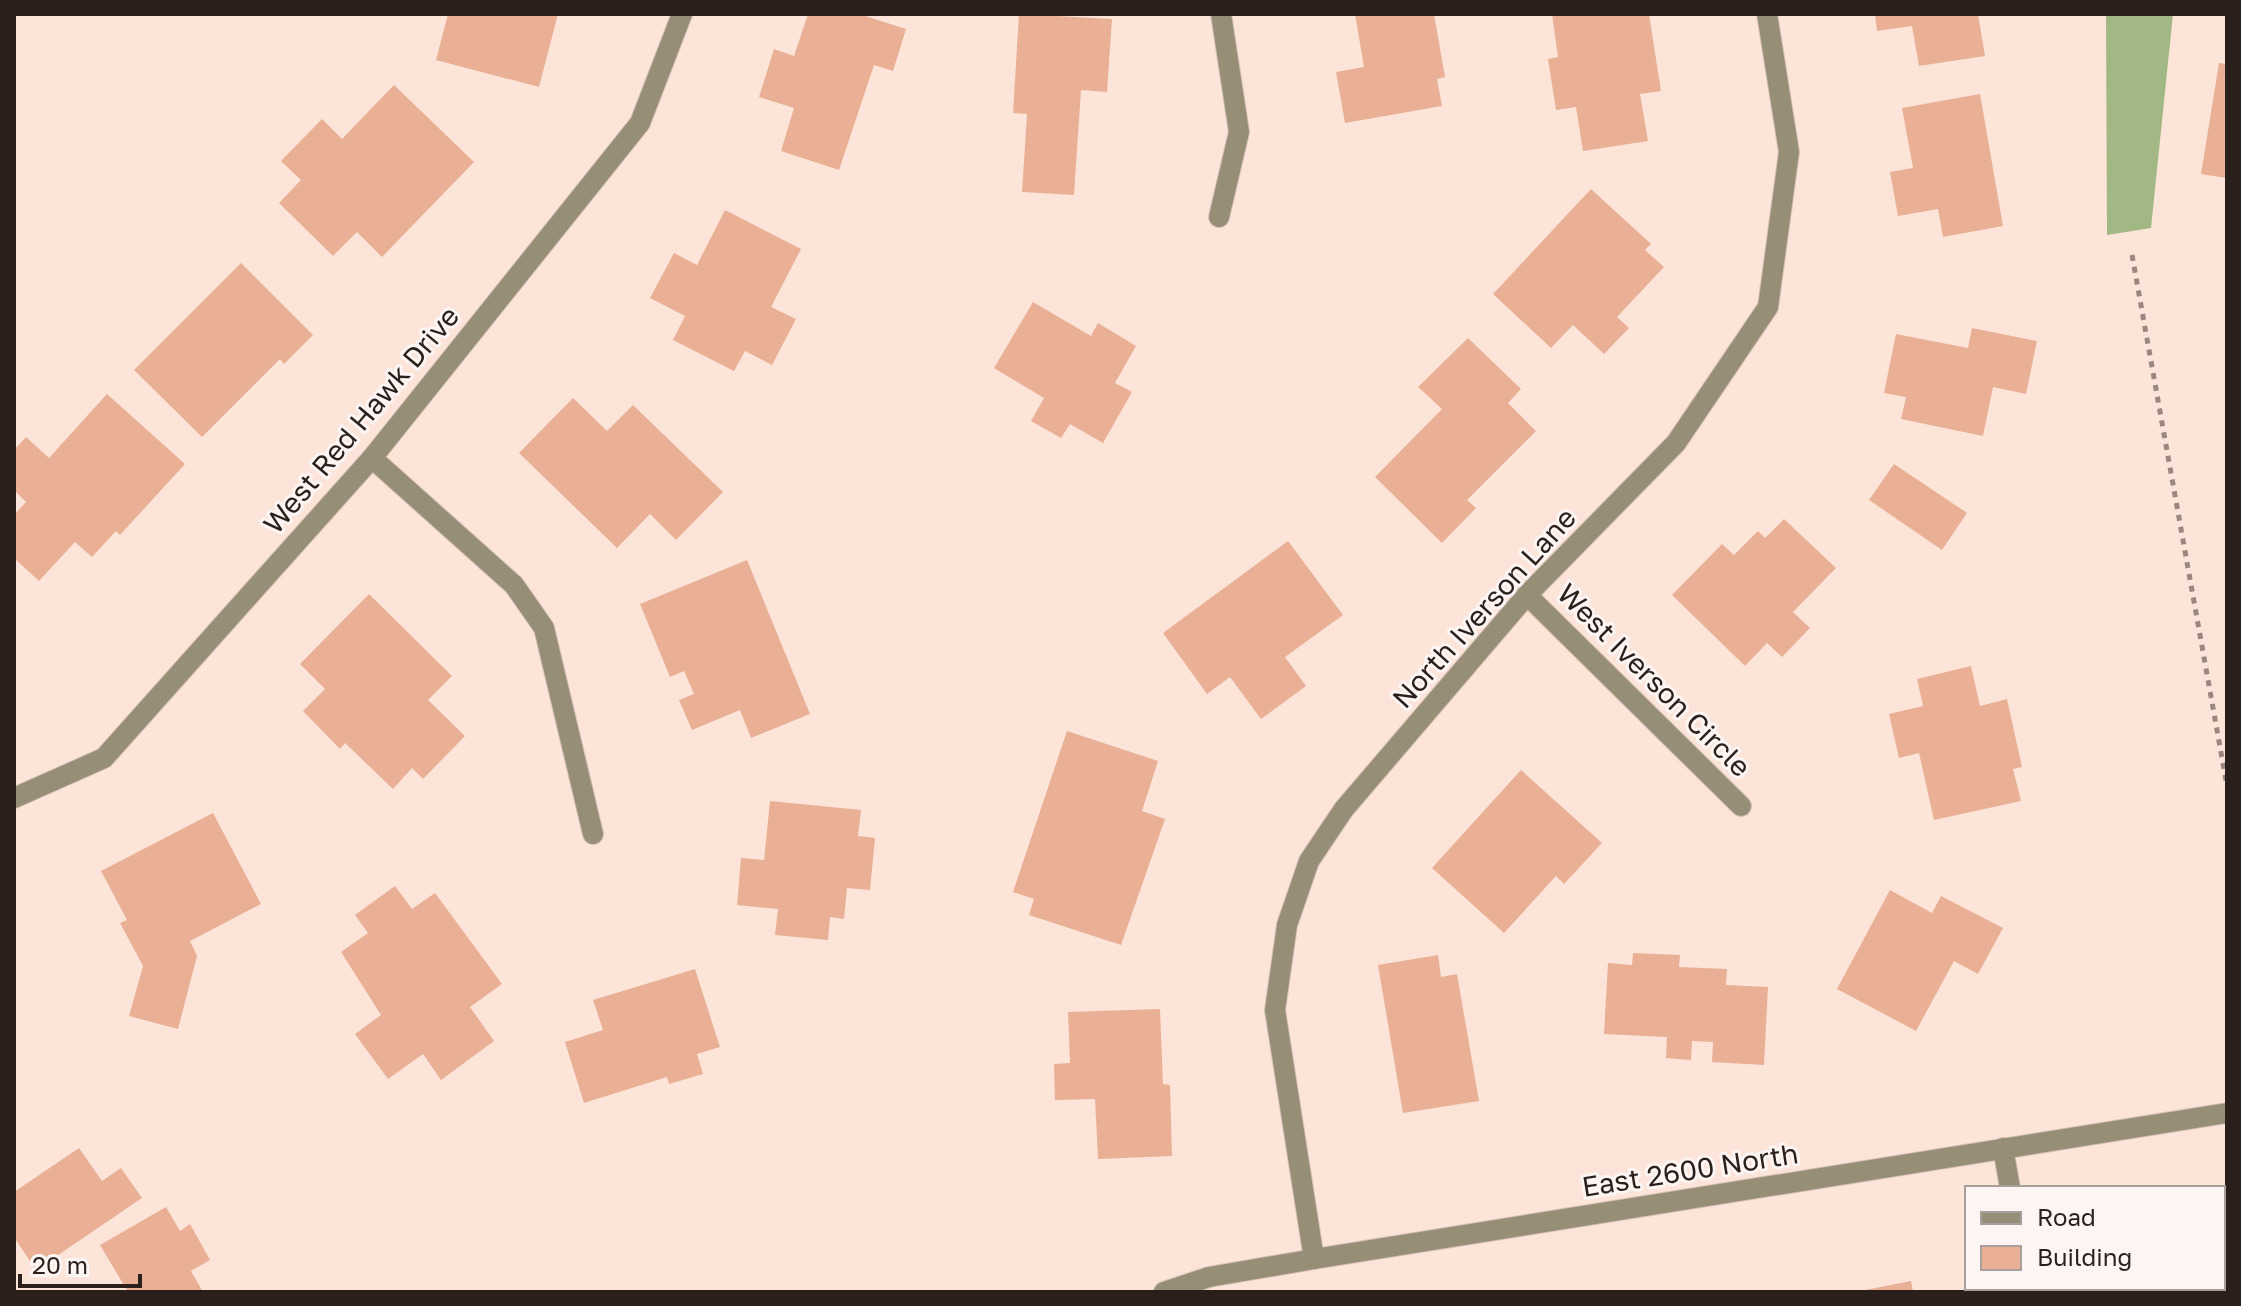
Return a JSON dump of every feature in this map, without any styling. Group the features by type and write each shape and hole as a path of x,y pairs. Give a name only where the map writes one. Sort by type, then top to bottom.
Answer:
{"street":[{"name":"West Red Hawk Drive","path":"14,798 104,758 372,458 640,123 682,14"},
{"path":"1219,217 1239,132 1221,14"},
{"name":"North Iverson Lane","path":"1314,1259 1275,1010 1287,925 1309,861 1344,809 1527,595 1676,443 1768,307 1789,152 1767,14"},
{"path":"372,458 514,585 544,628 593,834"},
{"name":"West Iverson Circle","path":"1527,595 1741,806"},
{"name":"East 2600 North","path":"1164,1292 1209,1277 1314,1259 2227,1113"},
{"path":"2003,1148 2010,1186"}],"path":[{"path":"2132,255 2227,786"}],"green space":[{"path":"2106,14 2173,14 2151,228 2107,235"}],"building":[{"path":"448,14 558,14 539,87 436,60"},
{"path":"808,14 859,14 906,29 893,71 874,65 839,170 781,151 794,108 759,97 774,49 794,56"},
{"path":"1019,14 1112,19 1107,92 1081,90 1074,195 1022,192 1027,114 1013,113"},
{"path":"1355,14 1434,14 1445,77 1437,79 1442,106 1345,123 1336,72 1364,67"},
{"path":"1552,14 1649,14 1661,91 1640,94 1648,141 1583,151 1576,107 1556,110 1548,59 1558,57"},
{"path":"1875,14 1978,14 1985,56 1919,66 1912,26 1877,31"},
{"path":"2219,63 2227,64 2227,178 2201,174"},
{"path":"394,85 474,162 382,257 357,232 333,256 279,203 301,180 281,161 322,119 342,139"},
{"path":"1980,94 2003,226 1943,237 1938,209 1898,216 1890,172 1913,168 1902,108"},
{"path":"1591,189 1651,244 1645,250 1664,267 1617,317 1629,328 1604,354 1573,325 1551,348 1493,294"},
{"path":"725,210 801,249 771,307 796,319 772,365 745,351 734,371 673,340 685,316 650,298 674,253 697,265"},
{"path":"241,263 313,335 284,364 280,359 202,437 134,370"},
{"path":"1033,302 1091,336 1098,323 1136,346 1115,383 1132,392 1103,443 1070,424 1061,438 1031,421 1044,398 994,368"},
{"path":"1972,328 2037,341 2026,394 1993,387 1983,436 1901,419 1906,397 1884,393 1896,334 1968,348"},
{"path":"1468,338 1521,389 1508,403 1536,431 1467,500 1476,508 1442,543 1375,477 1442,409 1418,387"},
{"path":"107,394 185,464 120,535 116,531 92,557 75,542 39,581 14,558 14,515 26,502 14,490 14,450 26,437 49,458"},
{"path":"573,398 607,431 633,405 723,492 676,540 650,514 617,548 519,453"},
{"path":"1894,464 1967,513 1942,550 1869,500"},
{"path":"1784,519 1836,568 1793,612 1810,628 1782,657 1767,643 1745,666 1672,595 1722,544 1734,555 1758,531 1765,538"},
{"path":"1288,541 1343,615 1285,657 1306,686 1261,719 1230,677 1207,694 1163,633"},
{"path":"747,560 810,714 751,738 740,710 692,730 679,700 694,694 684,671 670,677 640,604"},
{"path":"369,594 452,676 428,700 465,736 423,779 412,768 393,789 345,743 340,749 303,711 325,689 300,664"},
{"path":"1971,666 1980,706 2007,699 2022,767 2013,769 2021,801 1934,820 1919,753 1899,758 1889,714 1923,706 1917,679"},
{"path":"1067,731 1158,761 1142,811 1165,819 1121,945 1029,915 1034,899 1013,892"},
{"path":"1521,770 1602,843 1564,884 1556,876 1504,933 1432,868"},
{"path":"770,801 861,810 858,836 875,838 870,890 847,888 844,919 830,917 828,940 775,935 778,909 737,905 741,858 764,860"},
{"path":"213,813 261,904 190,941 197,956 178,1029 129,1016 143,966 120,923 127,920 101,871"},
{"path":"395,886 412,909 435,893 502,984 470,1007 494,1041 441,1080 423,1054 388,1079 355,1034 381,1015 341,952 368,933 355,915"},
{"path":"1890,890 1932,913 1941,896 2003,928 1978,974 1954,961 1916,1031 1837,989"},
{"path":"1633,953 1680,955 1679,967 1727,969 1726,985 1768,987 1764,1065 1712,1062 1713,1042 1692,1041 1691,1060 1666,1058 1667,1037 1604,1034 1608,963 1632,965"},
{"path":"1438,955 1441,977 1457,974 1479,1101 1403,1113 1378,965"},
{"path":"695,969 720,1047 697,1054 703,1074 669,1084 667,1077 584,1103 565,1042 603,1030 593,1000"},
{"path":"1160,1009 1163,1084 1170,1085 1172,1156 1098,1159 1095,1099 1055,1100 1054,1064 1070,1063 1068,1012"},
{"path":"79,1148 102,1181 121,1168 142,1198 36,1270 14,1237 14,1192"},
{"path":"166,1207 180,1231 190,1224 210,1260 191,1271 203,1292 128,1292 100,1245"},
{"path":"1911,1281 1913,1292 1860,1292 1860,1291"},
{"path":"2120,1290 2187,1292 2120,1292"}]}
